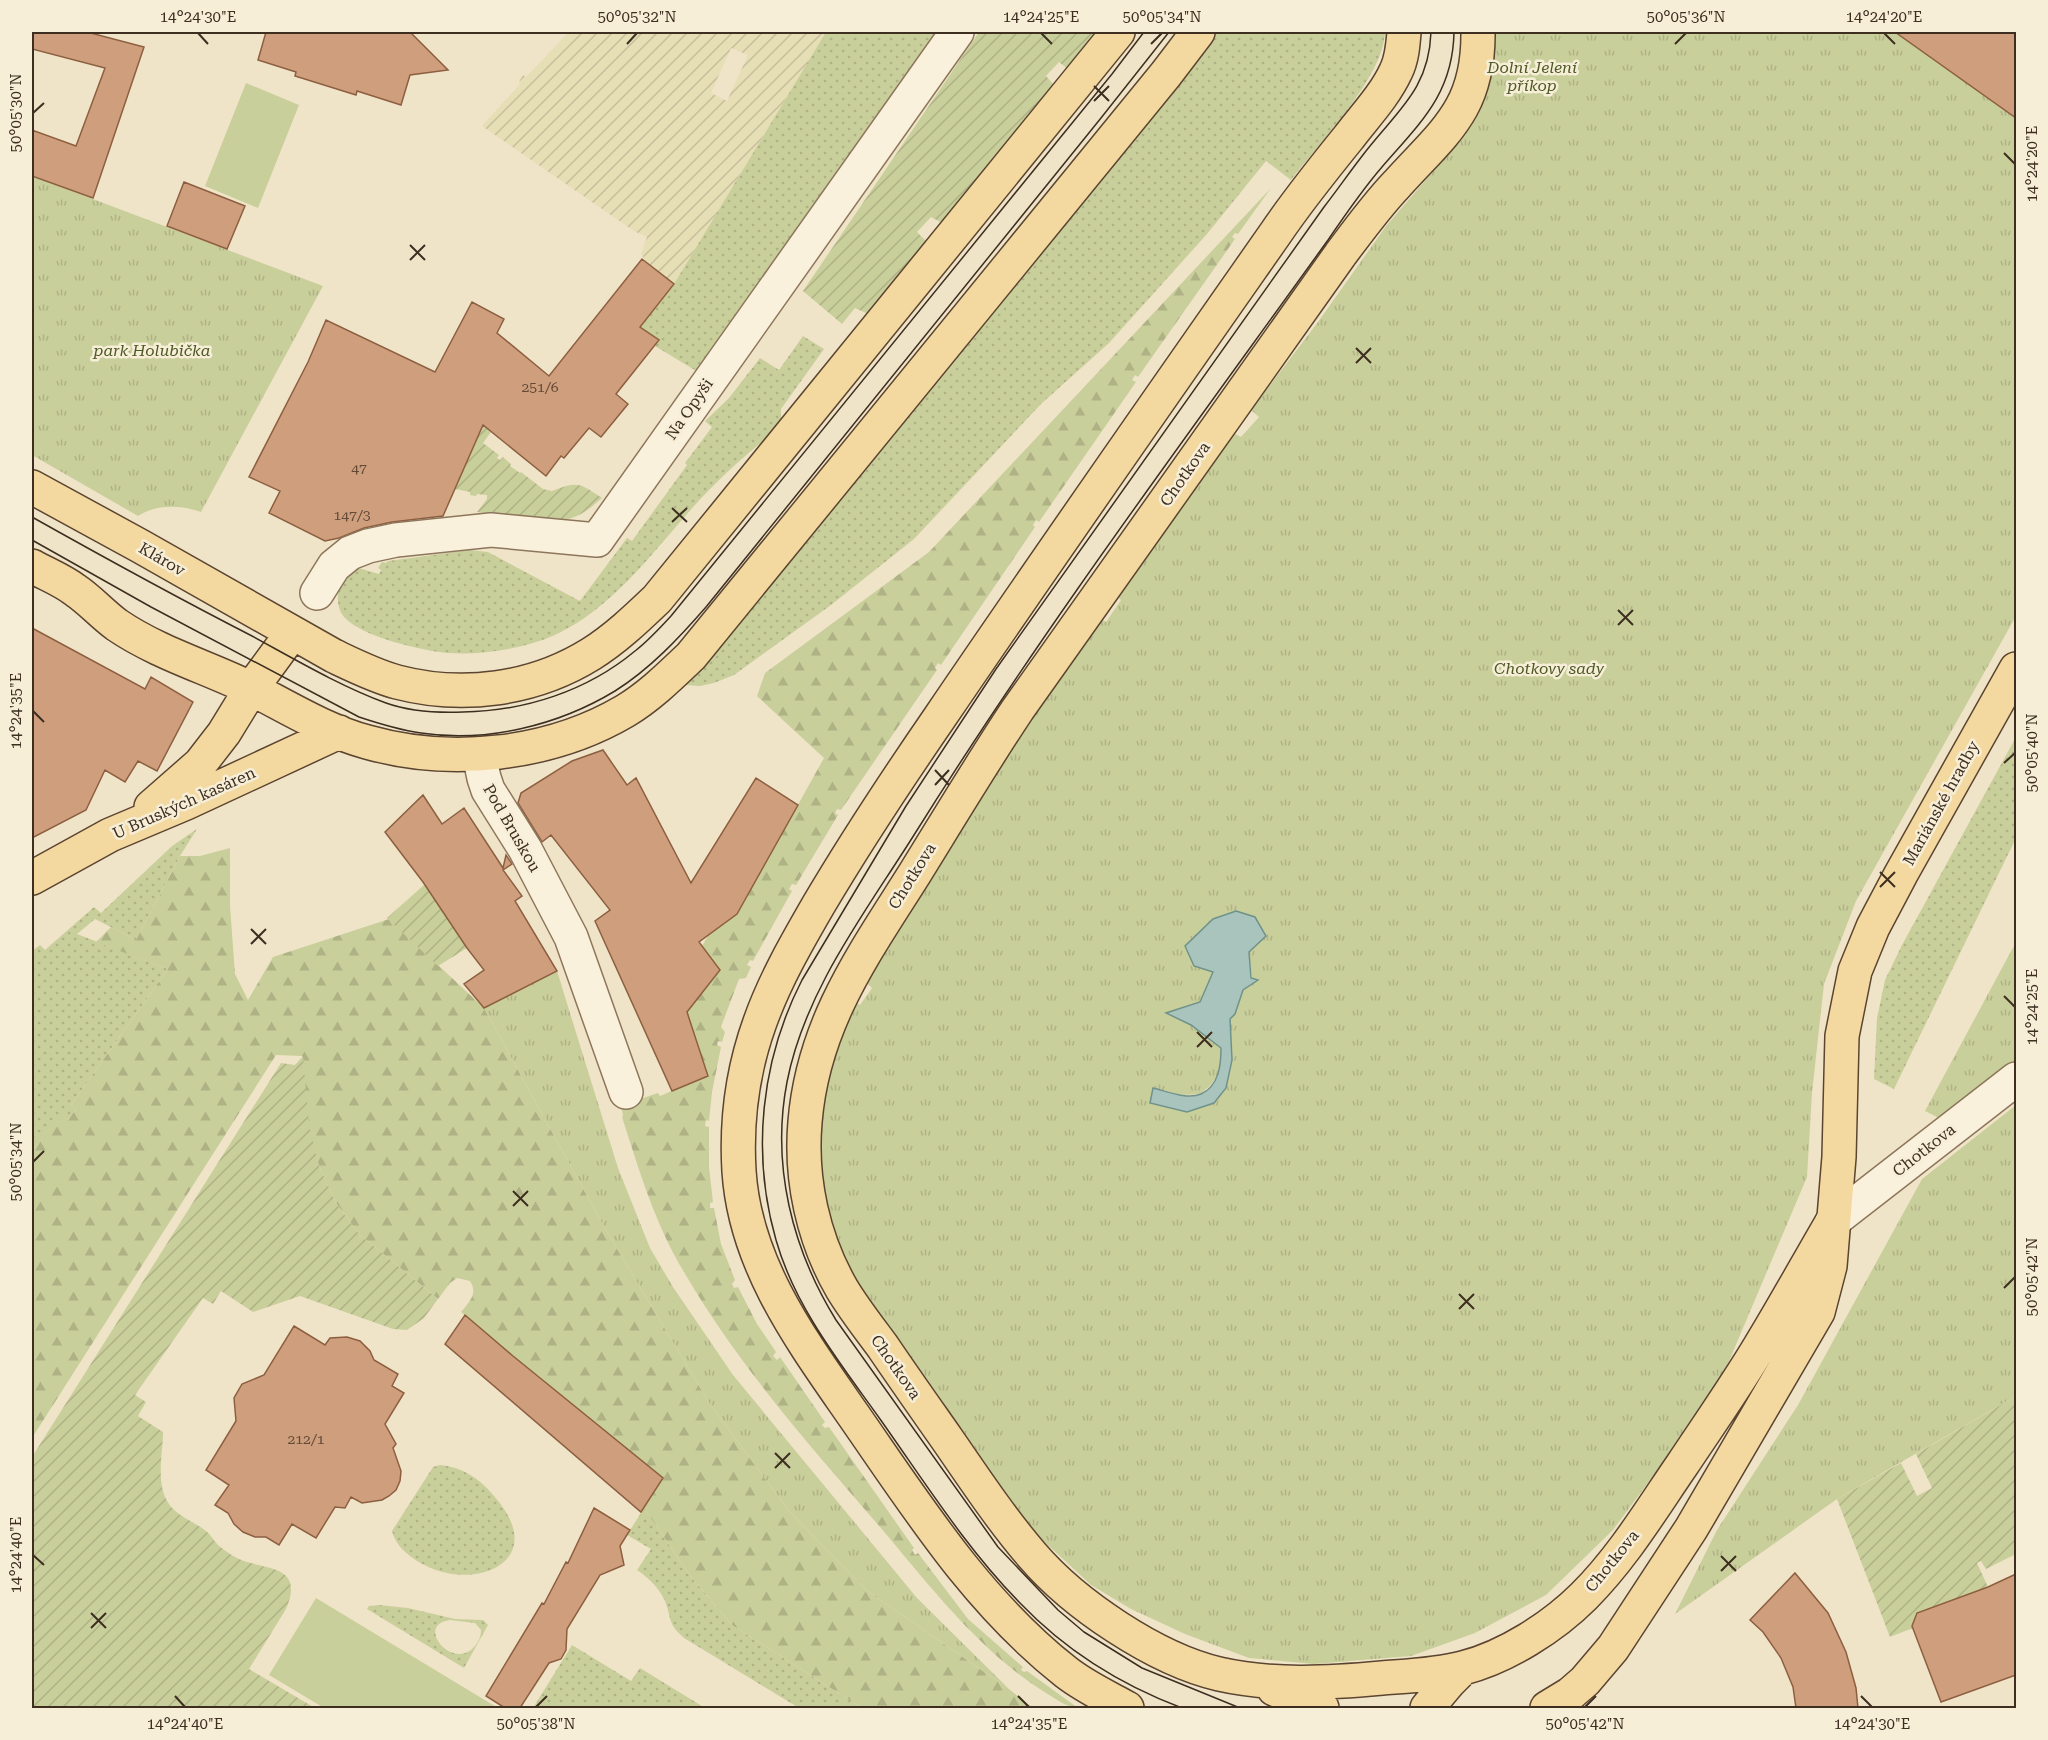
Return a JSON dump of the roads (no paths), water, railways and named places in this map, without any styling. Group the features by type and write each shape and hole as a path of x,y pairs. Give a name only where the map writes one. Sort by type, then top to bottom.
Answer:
{"main road":[{"path":"110,836 166,796 200,764 224,733 251,688 292,633 368,672 426,688 452,690 496,689 521,683 568,666 608,642 657,599 1118,32"},
{"path":"32,566 74,589 117,625 167,652 251,688 339,732 366,742 406,751 479,754 541,744 603,723 649,694 691,656 1167,74 1198,32"},
{"path":"1127,1708 1069,1674 1034,1644 981,1592 952,1556 788,1318 763,1269 751,1237 739,1177 738,1143 747,1066 758,1026 773,988 796,943 885,798 982,654 1284,220 1388,85 1400,60 1404,32"},
{"name":"Chotkova","path":"1478,32 1472,84 1452,126 1395,186 1340,255 1018,709 846,984 822,1038 808,1094 804,1138 809,1201 820,1240 830,1265 854,1306 1005,1521 1047,1571 1108,1620 1167,1655 1216,1673 1306,1683 1380,1679 1463,1668 1498,1654 1553,1623 1583,1596 1630,1542 1759,1348 1832,1222"},
{"name":"Klárov","path":"32,487 292,633"},
{"name":"Mariánské hradby","path":"1832,1222 1839,1157 1842,1036 1854,971 1873,927 1901,874 2016,669"},
{"name":"U Bruských kasáren","path":"32,878 110,836 339,732"},
{"path":"1547,1708 1570,1694 1585,1695 1691,1529 1818,1312 1830,1266 1832,1222"},
{"path":"1427,1708 1463,1668"},
{"name":"Chotkova","path":"1247,1678 1322,1708"}],"street":[{"name":"Na Opyši","path":"317,593 334,566 350,553 368,546 396,540 491,530 597,540 957,32"},
{"name":"Pod Bruskou","path":"479,754 488,790 525,849 571,936 626,1092"},
{"name":"Chotkova","path":"1832,1222 2016,1079"}],"water":[{"path":"1236,911 1255,917 1266,936 1249,952 1251,978 1258,980 1243,990 1235,1014 1230,1019 1232,1060 1226,1088 1214,1103 1187,1112 1150,1103 1153,1088 1195,1096 1212,1086 1218,1074 1221,1048 1191,1025 1166,1013 1200,1002 1213,972 1194,966 1185,946 1213,919"}],"tram line":[{"path":"32,517 318,672 352,689 395,706 434,712 486,711 532,703 576,688 616,665 645,643 671,616 1144,32"},
{"path":"32,540 151,607 367,720 421,733 471,735 497,733 546,722 593,703 615,691 652,663 706,607 1169,32"},
{"path":"1182,1708 1137,1688 1095,1664 1056,1636 1020,1603 982,1560 929,1490 820,1334 784,1265 776,1240 768,1207 764,1174 762,1141 764,1107 777,1042 802,980 906,806 996,669 1324,207 1410,98 1424,69 1431,32"},
{"path":"1240,1708 1142,1668 1084,1632 1058,1610 998,1547 836,1320 821,1293 808,1265 789,1206 784,1175 783,1113 787,1082 808,1016 822,984 857,923 1013,683 1116,534 1361,194 1432,106 1448,73 1454,32"}],"park label":[{"name":"Dolní Jelení příkop","path":"1532,76"},
{"name":"park Holubička","path":"152,350"},
{"name":"Chotkovy sady","path":"1549,668"}]}
